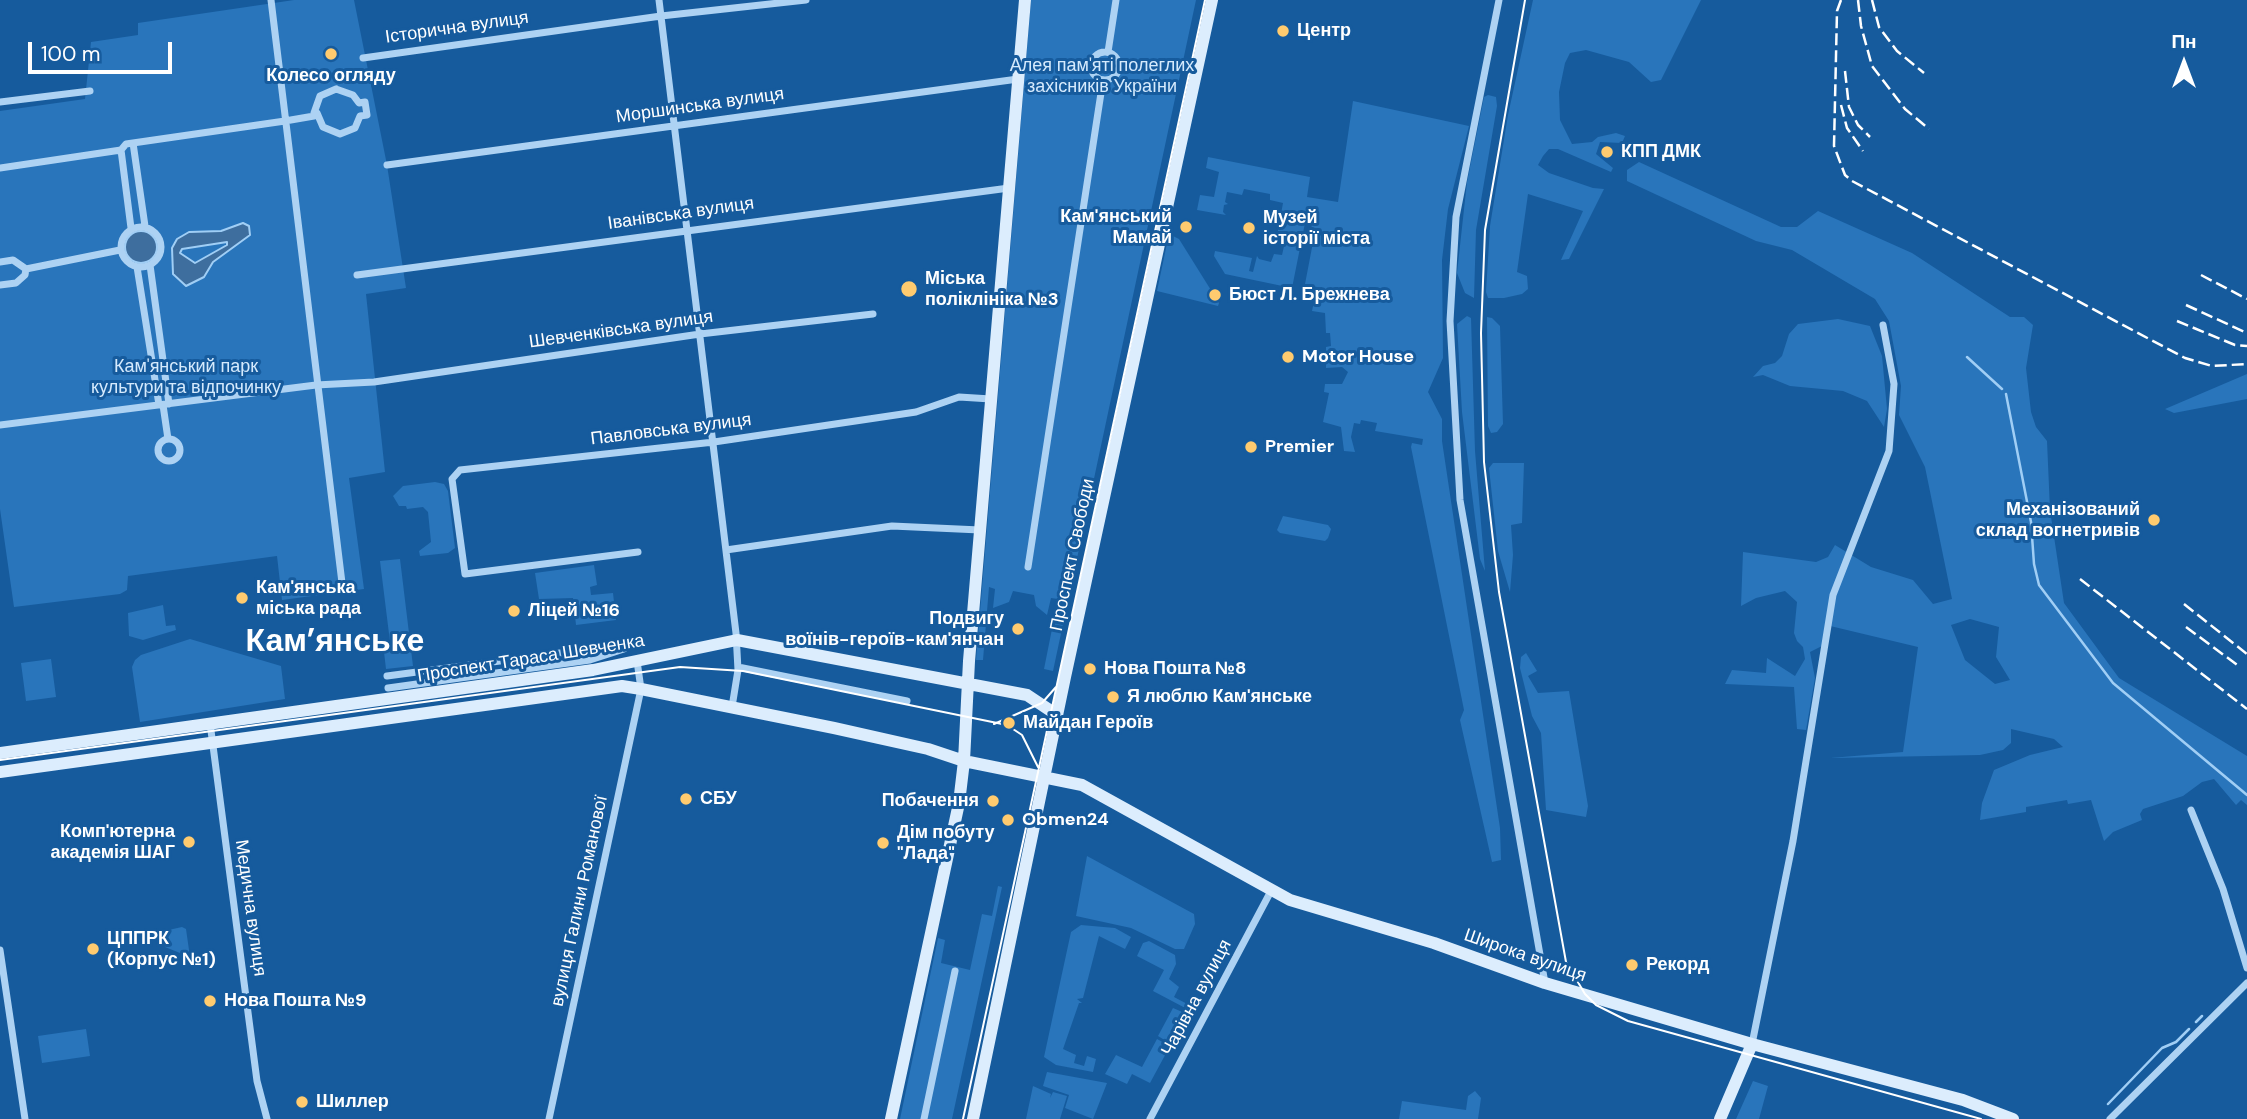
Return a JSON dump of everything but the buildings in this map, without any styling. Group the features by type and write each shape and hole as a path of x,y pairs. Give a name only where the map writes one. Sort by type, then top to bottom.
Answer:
{"main road":[{"path":"891,1119 959,803 1025,0"},
{"name":"Проспект Свободи","path":"973,1119 1057,715 1212,0"},
{"name":"Проспект Тараса Шевченка","path":"0,753 580,672 737,640 846,659 967,686 1027,695 1057,715"},
{"name":"Проспект Тараса Шевченка","path":"0,772 622,686 928,749 964,761 1045,779"},
{"name":"Широка вулиця","path":"1045,779 1082,785 1271,891 1545,983 1752,1044 1963,1100 2013,1119"},
{"path":"1720,1119 1752,1044"}],"street":[{"path":"659,0 737,640 738,667 732,707"},
{"name":"Історична вулиця","path":"363,58 661,16 806,0"},
{"path":"1108,52 1116,0"},
{"path":"1499,0 1456,217 1450,321 1460,500 1545,983"},
{"path":"271,2 316,385 344,591"},
{"path":"1108,52 1117,58 1119,68 1113,78 1103,80 1094,74 1091,64 1097,54 1108,52"},
{"name":"Моршинська вулиця","path":"387,164 1018,79"},
{"path":"1028,567 1103,80"},
{"path":"336,89 353,95 359,103 365,102 367,115 360,116 355,128 340,134 323,127 316,113 315,104 320,96 336,89"},
{"path":"0,102 90,91"},
{"path":"0,168 121,150 133,143 285,121 314,116 316,113"},
{"path":"133,143 145,226"},
{"path":"121,150 131,228"},
{"name":"Іванівська вулиця","path":"357,275 1009,188"},
{"path":"145,226 153,230 161,244 157,259 150,265 137,267 128,263 120,250 124,234 131,228 145,226"},
{"path":"0,262 13,260 26,269 120,250"},
{"path":"150,265 168,439"},
{"path":"137,267 164,405"},
{"path":"0,285 16,283 25,275 26,269"},
{"name":"Шевченківська вулиця","path":"0,425 316,385 374,382 700,334 873,314"},
{"path":"1752,1044 1793,841 1833,596 1889,451 1894,384 1883,326"},
{"name":"Павловська вулиця","path":"638,552 466,574 452,480 460,470 714,442 916,412 959,397 991,399"},
{"path":"726,550 892,526 980,530"},
{"path":"387,676 590,649 624,649 590,660 388,688"},
{"path":"637,661 641,689"},
{"path":"738,667 907,701"},
{"name":"вулиця Галини Романової","path":"549,1119 641,689"},
{"name":"Медична вулиця","path":"210,723 257,1081 267,1119"},
{"path":"2191,810 2223,889 2247,968"},
{"name":"Чарівна вулиця","path":"1150,1119 1271,891"},
{"path":"0,950 25,1119"},
{"path":"924,1119 955,971"},
{"path":"2110,1119 2247,983"}],"green space":[{"name":"Кам'янський парк культури та відпочинку","path":"294,0 354,0 387,165 406,288 366,294 385,472 349,478 364,589 282,600 277,556 128,576 127,590 120,594 14,607 0,509 0,111 85,99 91,42 138,35 138,23"},
{"name":"Алея пам'яті полеглих захісників України","path":"1031,0 1196,0 1053,671 1044,669 1058,599 1051,598 1047,615 1036,606 1034,595 1013,591 1009,602 993,608 995,589 989,587 983,660 976,660"},
{"path":"1533,0 1701,0 1661,80 1651,82 1629,62 1586,50 1570,53 1559,92 1560,120 1572,144 1592,142 1598,137 1616,133 1625,136 1622,143 1600,142 1596,154 1613,168 1611,172 1558,149 1549,149 1543,156 1538,165 1549,173 1593,188 1604,189 1569,259 1561,260 1583,211 1528,194 1517,272 1527,276 1528,289 1522,294 1488,298 1486,292 1490,226 1508,115"},
{"path":"1484,97 1496,97 1497,106 1476,230 1474,298 1465,293 1457,273 1467,182"},
{"path":"1353,101 1469,126 1448,209 1442,260 1443,358 1428,392 1442,419 1442,441 1500,828 1501,860 1492,862 1460,720 1464,710 1411,447 1412,443 1422,445 1423,439 1375,431 1377,423 1361,420 1360,424 1354,423 1351,437 1355,452 1344,451 1341,427 1323,422 1329,393 1324,392 1325,384 1342,384 1348,372 1342,367 1326,368 1326,347 1331,346 1330,333 1326,333 1325,313 1312,311 1317,287 1305,284 1314,237 1311,224 1306,218 1292,288 1225,274 1214,256 1215,251 1252,258 1249,271 1253,272 1257,256 1271,262 1274,254 1282,255 1285,242 1276,241 1283,203 1270,200 1270,194 1244,189 1242,195 1227,192 1225,202 1228,204 1224,205 1223,212 1226,215 1197,210 1200,195 1214,197 1219,172 1206,168 1208,157 1310,177 1307,197 1338,202"},
{"path":"1639,162 1781,227 1797,227 1818,211 1912,253 2010,317 2024,317 2033,325 2026,368 2031,412 2036,427 2047,441 2050,510 2064,603 2119,678 2247,756 2247,805 2241,800 2236,805 2214,779 2202,782 2183,796 2143,809 2140,814 2142,820 2113,832 2104,841 2091,800 2068,804 2067,800 2026,807 2026,812 1980,820 1982,803 1994,770 2030,755 2063,747 2054,739 2011,729 2011,743 2003,750 1980,755 1830,758 1903,752 1918,647 1826,625 1822,646 1810,652 1815,678 1806,730 1797,729 1794,687 1725,684 1732,670 1766,673 1767,658 1795,676 1805,659 1803,647 1794,633 1797,602 1785,591 1756,598 1741,606 1743,552 1816,562 1828,557 1835,545 1871,567 1913,580 1933,604 1952,599 1925,467 1899,415 1901,386 1889,321 1875,299 1792,250 1756,241 1627,181 1627,170","holes":["1970,619 1999,627 1996,657 2010,680 1995,684 1965,660 1951,625"]},
{"path":"1169,234 1179,239 1219,303 1218,306 1157,291"},
{"path":"1467,316 1471,318 1475,451 1485,571 1480,559 1462,412 1457,324"},
{"path":"1487,317 1500,326 1503,424 1497,432 1491,433 1488,426"},
{"path":"1838,319 1870,326 1882,356 1887,409 1884,427 1867,401 1843,391 1790,386 1763,375 1753,377 1763,366 1775,363 1782,356 1789,334 1798,324"},
{"path":"2247,374 2247,399 2174,413 2165,409"},
{"path":"1493,463 1524,463 1522,523 1511,525 1513,555 1510,592 1498,551 1489,468"},
{"path":"435,482 444,484 448,491 455,548 448,553 420,556 419,551 431,542 428,512 423,507 407,509 406,506 399,506 393,496 403,486"},
{"path":"1283,516 1328,525 1331,529 1328,538 1325,541 1280,533 1277,530"},
{"path":"400,559 413,666 386,669 384,652 391,650 380,561"},
{"path":"594,565 597,585 590,587 591,595 613,593 616,620 576,625 573,598 539,599 535,573"},
{"path":"163,605 166,626 175,625 176,630 143,640 129,636 128,613"},
{"path":"190,639 281,666 285,699 140,722 132,667 135,660 141,655"},
{"path":"1526,653 1537,671 1528,676 1538,693 1569,691 1588,806 1586,817 1546,810 1541,733 1532,716 1520,668 1521,657"},
{"path":"51,659 56,697 26,701 21,663"},
{"path":"1087,856 1194,914 1195,924 1184,949 1175,949 1131,928 1076,916"},
{"path":"998,886 1002,887 952,1119 900,1119 938,938 945,940 941,963 970,970 982,914 992,916"},
{"path":"1081,925 1115,928 1131,937 1125,949 1099,936 1083,998 1077,999 1082,1003 1079,1003 1063,1049 1076,1055 1074,1063 1084,1066 1087,1056 1096,1059 1093,1072 1056,1065 1044,1057 1071,932"},
{"path":"182,927 186,929 190,957 165,947 164,931"},
{"path":"1149,941 1175,955 1176,964 1169,979 1179,987 1174,997 1191,1006 1189,1010 1153,991 1164,970 1137,956 1143,943"},
{"path":"1173,1008 1187,1014 1171,1044 1158,1036"},
{"path":"86,1029 90,1056 42,1063 38,1036"},
{"path":"1157,1039 1170,1046 1150,1083 1132,1074 1127,1084 1105,1074 1116,1055 1142,1067"},
{"path":"1047,1072 1107,1083 1093,1119 1065,1108 1069,1095 1043,1086"},
{"path":"1753,1081 1768,1086 1759,1119 1736,1119"},
{"path":"1033,1086 1051,1094 1050,1098 1053,1092 1067,1096 1060,1119 1026,1119"},
{"path":"1475,1091 1481,1098 1478,1119 1399,1119 1402,1101 1466,1110 1468,1096"}],"shaded area":[{"path":"243,223 249,226 250,235 213,262 204,277 186,286 173,274 172,248 177,239 189,232 221,231","holes":["227,242 227,245 195,263 180,253 182,249"]},
{"path":"141,231 152,236 157,247 152,258 141,263 130,258 125,247 130,236"}],"waterway":[{"path":"1967,357 2002,389"},
{"path":"2006,394 2031,522 2034,564 2039,585 2113,683 2247,795"},
{"path":"2196,1022 2202,1016"},
{"path":"2108,1104 2162,1048 2176,1042 2189,1029"}],"tram line":[{"path":"963,1119 1205,0"},
{"path":"1525,0 1485,230 1481,333 1484,462 1499,592 1566,962 1585,994 1596,1005 1628,1021 1981,1119"},
{"path":"0,760 680,667 743,671 1007,725 1022,735 1038,767"},
{"path":"994,724 1042,703 1056,687"}],"railway":[{"path":"1841,0 1837,11 1834,146 1845,175 2185,358 2212,366 2247,364"},
{"path":"1858,0 1861,26 1872,66 1905,109 1929,129"},
{"path":"1872,0 1879,27 1897,51 1924,73"},
{"path":"1845,71 1849,107 1858,125 1870,137"},
{"path":"1841,105 1847,128 1863,151"},
{"path":"2201,275 2247,299"},
{"path":"2186,305 2247,333"},
{"path":"2177,321 2235,345 2247,346"},
{"path":"2080,579 2247,709"},
{"path":"2184,604 2247,654"},
{"path":"2186,627 2240,667"}],"place":[{"name":"Центр","path":"1283,31"},
{"name":"Колесо огляду","path":"331,54"},
{"name":"КПП ДМК","path":"1607,152"},
{"name":"Кам'янський Мамай","path":"1186,227"},
{"name":"Музей історії міста","path":"1249,228"},
{"name":"Міська поліклініка №3","path":"909,289"},
{"name":"Бюст Л. Брежнева","path":"1215,295"},
{"name":"Motor House","path":"1288,357"},
{"name":"Premier","path":"1251,447"},
{"name":"Механізований склад вогнетривів","path":"2154,520"},
{"name":"Кам'янська міська рада","path":"242,598"},
{"name":"Ліцей №16","path":"514,611"},
{"name":"Подвигу воїнів-героїв-кам'янчан","path":"1018,629"},
{"name":"Нова Пошта №8","path":"1090,669"},
{"name":"Я люблю Кам'янське","path":"1113,697"},
{"name":"Майдан Героїв","path":"1009,723"},
{"name":"СБУ","path":"686,799"},
{"name":"Побачення","path":"993,801"},
{"name":"Obmen24","path":"1008,820"},
{"name":"Комп'ютерна академія ШАГ","path":"189,842"},
{"name":"Дім побуту \"Лада\"","path":"883,843"},
{"name":"ЦППРК (Корпус №1)","path":"93,949"},
{"name":"Рекорд","path":"1632,965"},
{"name":"Нова Пошта №9","path":"210,1001"},
{"name":"Шиллер","path":"302,1102"}],"district":[{"name":"Кам’янське","path":"335,643"}]}
